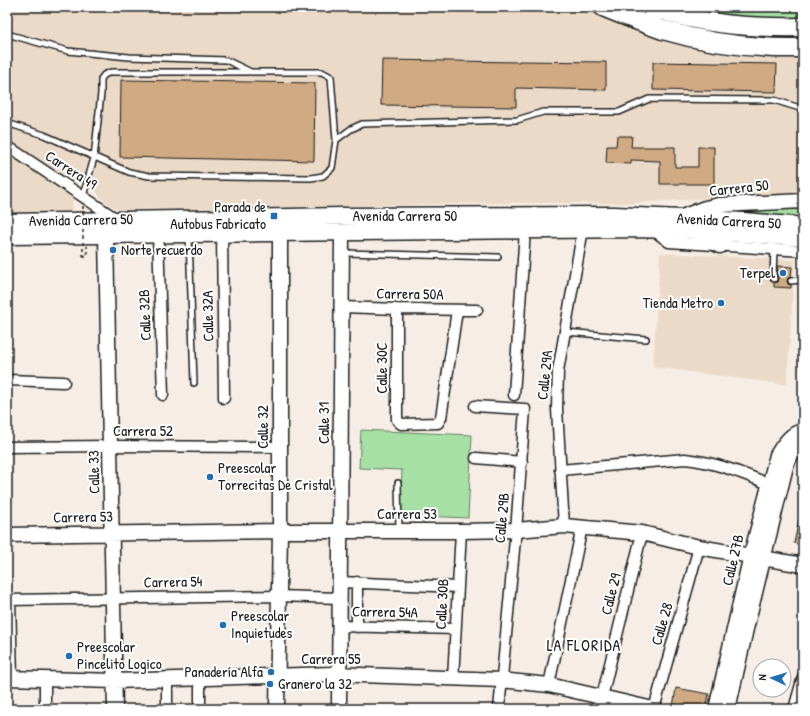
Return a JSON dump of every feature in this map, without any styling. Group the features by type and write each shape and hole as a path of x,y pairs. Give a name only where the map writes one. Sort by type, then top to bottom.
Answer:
{"highway":[{"path":"651,7 688,18 731,25 767,28 803,27"},
{"path":"607,9 664,30 717,42 750,46 803,48"}],"main road":[{"name":"Avenida Carrera 50","path":"7,222 280,217 594,215 679,224 744,221 803,226"},
{"name":"Avenida Carrera 50","path":"7,236 652,230 679,224 699,231 803,238"},
{"path":"699,231 720,245"}],"street":[{"name":"Carrera 49","path":"7,146 83,201 118,220"},
{"name":"Carrera 50","path":"679,224 705,208 719,205 803,201"},
{"name":"Calle 32","path":"277,709 280,531 280,217"},
{"path":"514,395 525,230"},
{"name":"Calle 29A","path":"564,526 557,409 558,371 583,230"},
{"path":"652,230 669,242 803,251"},
{"name":"Calle 31","path":"339,709 338,675 342,232"},
{"name":"Calle 32B","path":"158,234 163,395"},
{"name":"Calle 32A","path":"222,234 224,398"},
{"name":"Calle 33","path":"106,235 115,709"},
{"name":"Carrera 50A","path":"342,307 397,310 477,310"},
{"name":"Calle 30C","path":"397,310 397,420 401,424 438,423 441,418 457,310"},
{"path":"7,380 64,382"},
{"name":"Calle 29B","path":"475,406 525,409 522,462 499,709"},
{"name":"Calle 27B","path":"728,709 746,629 769,484 777,455 782,446 790,437 803,431"},
{"name":"Calle 27B","path":"716,709 758,557 786,466 791,455 803,444"},
{"name":"Carrera 52","path":"7,447 280,447"},
{"path":"476,458 522,462"},
{"path":"560,470 685,459 702,460 726,467 769,484"},
{"name":"Carrera 53","path":"7,535 280,531 461,532 516,530 564,526 642,533 699,547 803,566"},
{"path":"549,685 582,527"},
{"name":"Calle 30B","path":"453,679 461,532"},
{"name":"Calle 29","path":"600,703 642,533"},
{"name":"Calle 28","path":"653,709 699,547"},
{"path":"340,582 458,588"},
{"path":"357,582 357,627"},
{"name":"Carrera 54","path":"8,600 278,596 339,598"},
{"path":"8,600 9,678"},
{"name":"Carrera 54A","path":"339,626 455,629"},
{"name":"Carrera 55","path":"9,678 115,681 338,675 501,680 549,685 600,703 653,709"},
{"path":"794,709 803,677"},
{"path":"45,679 45,709"},
{"path":"166,679 167,709"},
{"path":"200,679 200,709"}],"lane":[{"path":"7,34 68,52 129,57 226,60 250,72"},
{"path":"7,123 44,135 94,158 129,172 149,176 311,178 323,176 332,168 336,140 331,77 322,72 111,72 104,75 101,79 101,93 94,158 83,201"},
{"path":"336,140 351,129 362,124 516,120 543,112 619,112 649,99 774,100 803,109"},
{"path":"189,234 194,384"},
{"path":"774,249 774,279"},
{"path":"343,253 498,257"},
{"path":"791,281 801,280 803,278"},
{"path":"566,332 646,339"},
{"path":"398,483 399,531"}],"path":[{"path":"83,201 83,256 87,256 87,245"}],"shaded area":[{"path":"7,7 580,7 643,32 702,49 803,57 803,193 632,203 508,203 119,210 108,204 99,196 96,190 96,184 68,180 7,140"},
{"path":"7,152 73,198 72,211 7,212"},
{"path":"660,253 795,260 787,385 653,367"}],"green space":[{"path":"583,7 803,7 803,20 749,21 692,11"},
{"path":"668,21 708,30 746,36 803,36 803,43 759,43 661,22"},
{"path":"803,205 803,218 718,211"},
{"path":"361,430 472,435 468,518 400,515 402,470 359,468"}],"building":[{"path":"382,60 606,62 606,90 516,88 516,107 381,105"},
{"path":"653,62 777,64 776,92 653,90"},
{"path":"121,80 315,83 314,161 120,157"},
{"path":"617,136 632,136 631,147 675,147 675,167 698,167 698,147 714,147 714,184 660,184 660,161 631,160 631,164 606,163 607,146 616,146"},
{"name":"Terpel","path":"777,266 792,267 791,277 788,278 787,281 788,284 791,285 791,288 774,287 774,283 777,282 778,279"},
{"path":"800,515 803,516 803,545 794,543"},
{"path":"676,688 709,694 706,709 681,709 673,707"}],"place":[{"name":"Parada de Autobus Fabricato","path":"274,216"},
{"name":"Norte recuerdo","path":"113,250"},
{"name":"Terpel","path":"783,273"},
{"name":"Tienda Metro","path":"721,303"},
{"name":"Preescolar Torrecitas De Cristal","path":"210,477"},
{"name":"Preescolar Inquietudes","path":"223,625"},
{"name":"Preescolar Pincelito Logico","path":"69,656"},
{"name":"Panadería Alfa","path":"271,672"},
{"name":"Granero la 32","path":"270,684"}],"district":[{"name":"LA FLORIDA","path":"584,645"}]}
